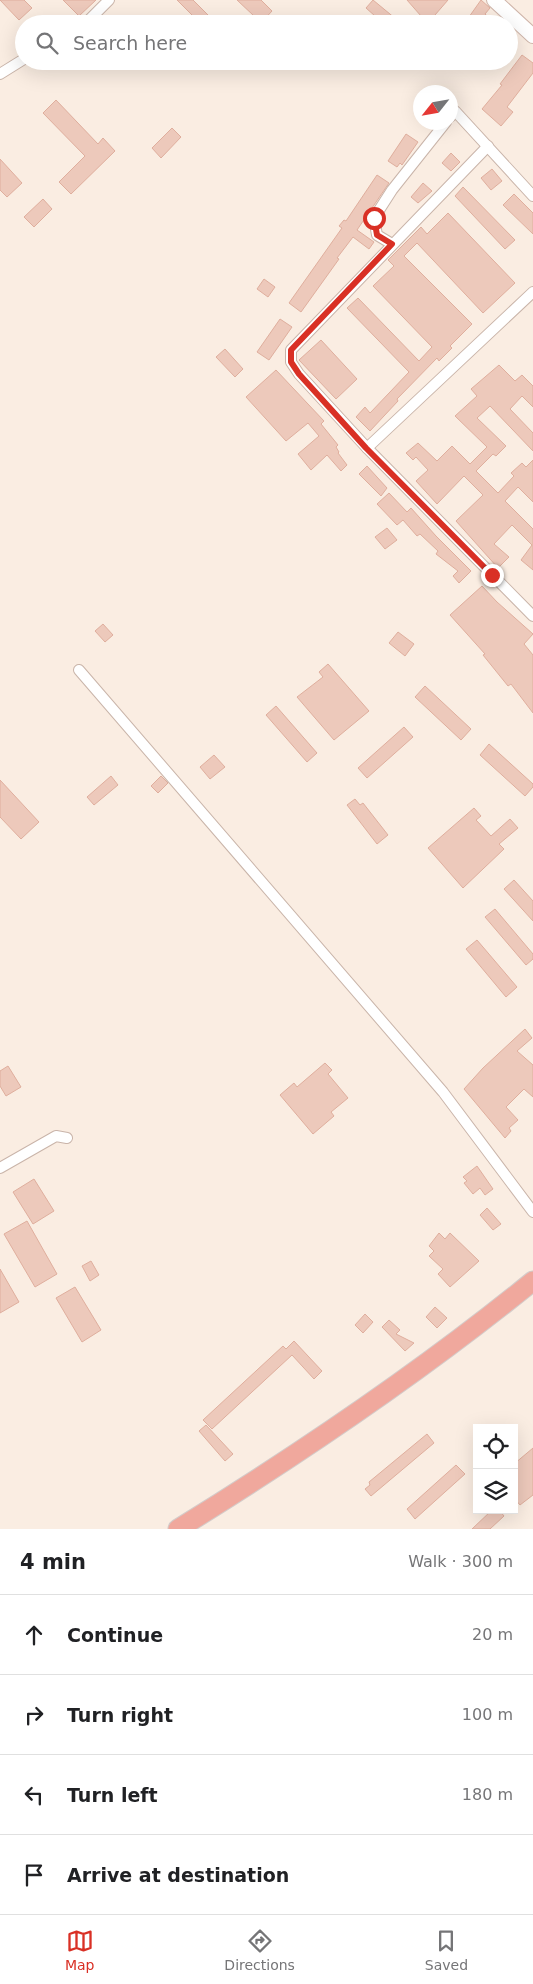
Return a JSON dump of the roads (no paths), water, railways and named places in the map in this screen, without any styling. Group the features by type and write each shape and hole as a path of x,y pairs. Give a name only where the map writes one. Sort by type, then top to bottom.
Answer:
{"highway":[{"path":"178,1529 396,1386 485,1320 533,1281"}],"street":[{"path":"94,15 109,0"},
{"path":"494,0 511,15"},
{"path":"518,21 532,33"},
{"path":"0,74 15,65"},
{"path":"458,114 533,196"},
{"path":"392,244 377,235 374,218 392,190 440,130"},
{"path":"488,146 291,350 291,362 299,374 366,448 533,616"},
{"path":"366,448 533,292"},
{"path":"79,670 444,1092 533,1212"},
{"path":"0,1168 56,1136 67,1138"}]}
